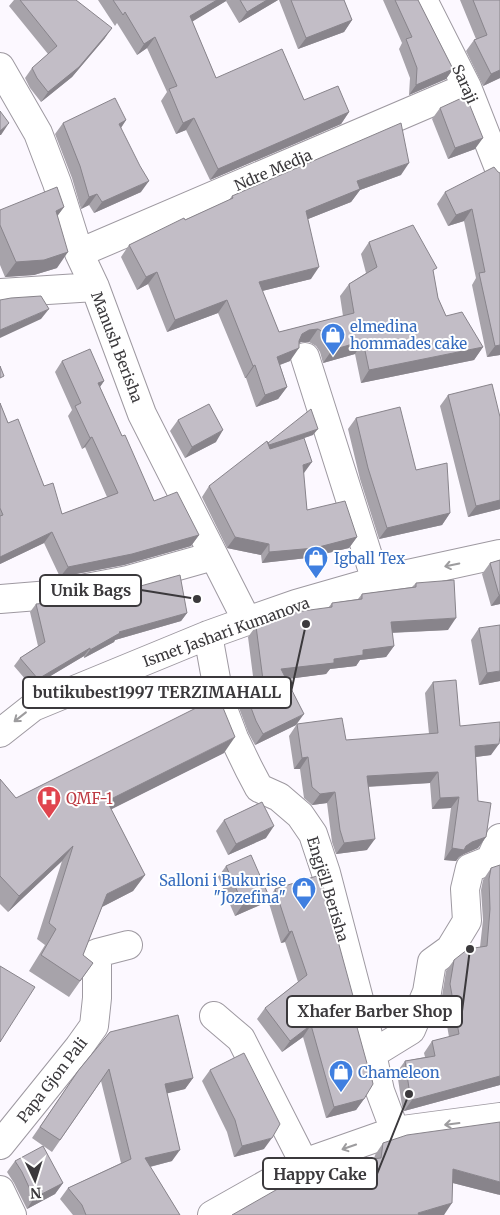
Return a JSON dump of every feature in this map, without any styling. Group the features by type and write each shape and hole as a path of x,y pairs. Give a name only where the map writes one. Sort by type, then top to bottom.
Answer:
{"street":[{"name":"Saraji","path":"423,0 467,87 500,171"},
{"name":"Manush Berisha","path":"0,67 38,133 57,183 79,253 95,287 142,414 247,621"},
{"name":"Ndre Medja","path":"79,253 467,87"},
{"path":"0,293 95,287"},
{"path":"305,357 376,581"},
{"name":"Ismet Jashari Kumanova","path":"0,734 33,708 247,621 296,604 376,581 500,554"},
{"path":"0,599 50,595 128,580 213,556"},
{"name":"Engjëll Berisha","path":"208,636 220,701 234,738 259,788 279,797 300,815 313,834 328,882 366,1026 380,1091 394,1131"},
{"path":"372,1054 412,1030 426,992 432,962 450,948 468,921 465,890 470,868 490,860 500,838"},
{"name":"Papa Gjon Pali","path":"0,1146 94,1026 97,998 97,952 128,945"},
{"path":"214,1016 241,1039 304,1163"},
{"path":"212,1215 304,1163 394,1131 500,1117"},
{"path":"0,1190 12,1215"}],"building":[{"path":"20,0 76,0 112,28 79,67 48,92 32,68 57,46"},
{"path":"113,0 217,0 190,16 216,78 282,49 304,100 338,86 349,112 218,169 194,118 183,123 169,89 177,86 155,37 144,44 125,12 123,15"},
{"path":"240,0 267,0 247,12"},
{"path":"291,0 344,0 352,20 306,38"},
{"path":"395,0 418,0 453,69 416,85 417,68 406,39 412,37"},
{"path":"473,0 500,0 500,70 491,74 474,40 487,35"},
{"path":"466,96 483,138 455,148 440,108"},
{"path":"115,98 126,120 119,124 149,181 102,202 97,194 89,197 80,166 63,123"},
{"path":"0,111 9,123 0,131"},
{"path":"401,123 409,163 357,181 360,189 306,211 319,267 259,282 279,332 354,313 349,284 377,267 369,242 413,225 437,268 433,270 438,298 446,316 462,312 483,347 369,370 363,341 332,350 325,333 318,329 309,330 302,334 299,348 277,357 287,387 265,395 255,365 253,366 227,300 175,320 157,272 146,277 129,245 184,218 185,220 233,198 232,196"},
{"path":"494,167 500,173 500,345 495,346 479,273 485,272 472,209 456,215 445,192"},
{"path":"57,187 64,207 56,211 68,252 44,260 16,262 0,225 0,210"},
{"path":"41,296 49,309 0,330 0,300"},
{"path":"90,349 104,381 98,383 122,436 125,435 154,501 177,492 199,535 132,554 68,567 52,532 0,557 0,516 3,515 0,508 0,403 8,423 18,419 44,486 53,483 62,514 118,493 92,437 90,438 75,406 81,403 62,361"},
{"path":"0,366 4,376 0,378"},
{"path":"492,384 500,417 500,500 476,506 448,395"},
{"path":"209,404 223,430 192,447 178,420"},
{"path":"400,407 416,470 447,463 450,513 387,528 368,468 356,418"},
{"path":"311,409 318,429 269,445 268,443"},
{"path":"304,438 312,462 303,465 307,510 345,501 357,537 315,548 269,552 269,544 235,537 209,486 267,441 270,449"},
{"path":"500,560 500,595 499,595 490,563"},
{"path":"180,575 187,613 119,632 38,679 20,658 45,642 36,604 59,602 137,587"},
{"path":"454,580 456,618 391,622 394,646 363,650 363,655 334,659 334,663 281,669 304,714 263,734 244,689 263,680 256,626 295,612 332,607 332,603 362,599 362,594 416,587 416,583"},
{"path":"500,625 500,671 487,673 479,628"},
{"path":"456,680 460,726 500,722 499,744 475,746 478,801 491,803 486,837 472,842 464,850 452,848 459,797 440,798 438,772 367,776 375,839 344,843 340,830 335,792 320,794 312,787 308,757 302,758 297,724 342,718 346,740 438,733 433,682"},
{"path":"219,698 235,737 107,801 145,875 107,894 83,955 93,963 80,981 41,955 56,929 49,923 73,846 19,896 0,876 0,779 16,798"},
{"path":"262,802 274,826 236,844 224,820"},
{"path":"251,855 268,894 243,904 226,866"},
{"path":"500,865 500,1076 412,1100 405,1061 435,1056 432,1041 459,1034 450,984 454,960 468,949 487,946 490,909 489,879 491,868"},
{"path":"320,875 359,1018 355,1020 373,1084 364,1099 334,1107 311,1025 290,1041 265,1008 307,975 292,931 289,932 275,889"},
{"path":"0,966 35,987 0,1042"},
{"path":"178,1015 193,1078 165,1084 180,1150 145,1158 180,1215 86,1215 82,1205 68,1188 131,1159 109,1069 60,1140 40,1127 78,1071 110,1032"},
{"path":"244,1053 280,1124 272,1138 242,1146 235,1120 210,1070"},
{"path":"500,1122 500,1182 453,1169 452,1203 418,1213 419,1215 232,1215 318,1166 340,1158 341,1162 381,1158 383,1143 407,1135"},
{"path":"43,1146 63,1183 34,1198 15,1161"}],"place":[{"name":"elmedina hommades cake","path":"333,356"},
{"name":"Igball Tex","path":"316,579"},
{"name":"Unik Bags","path":"197,599"},
{"name":"butikubest1997 TERZIMAHALL","path":"306,624"},
{"name":"QMF-1","path":"49,819"},
{"name":"Salloni i Bukurise \"Jozefina\"","path":"304,910"},
{"name":"Xhafer Barber Shop","path":"470,949"},
{"name":"Chameleon","path":"341,1093"},
{"name":"Happy Cake","path":"409,1094"}]}
